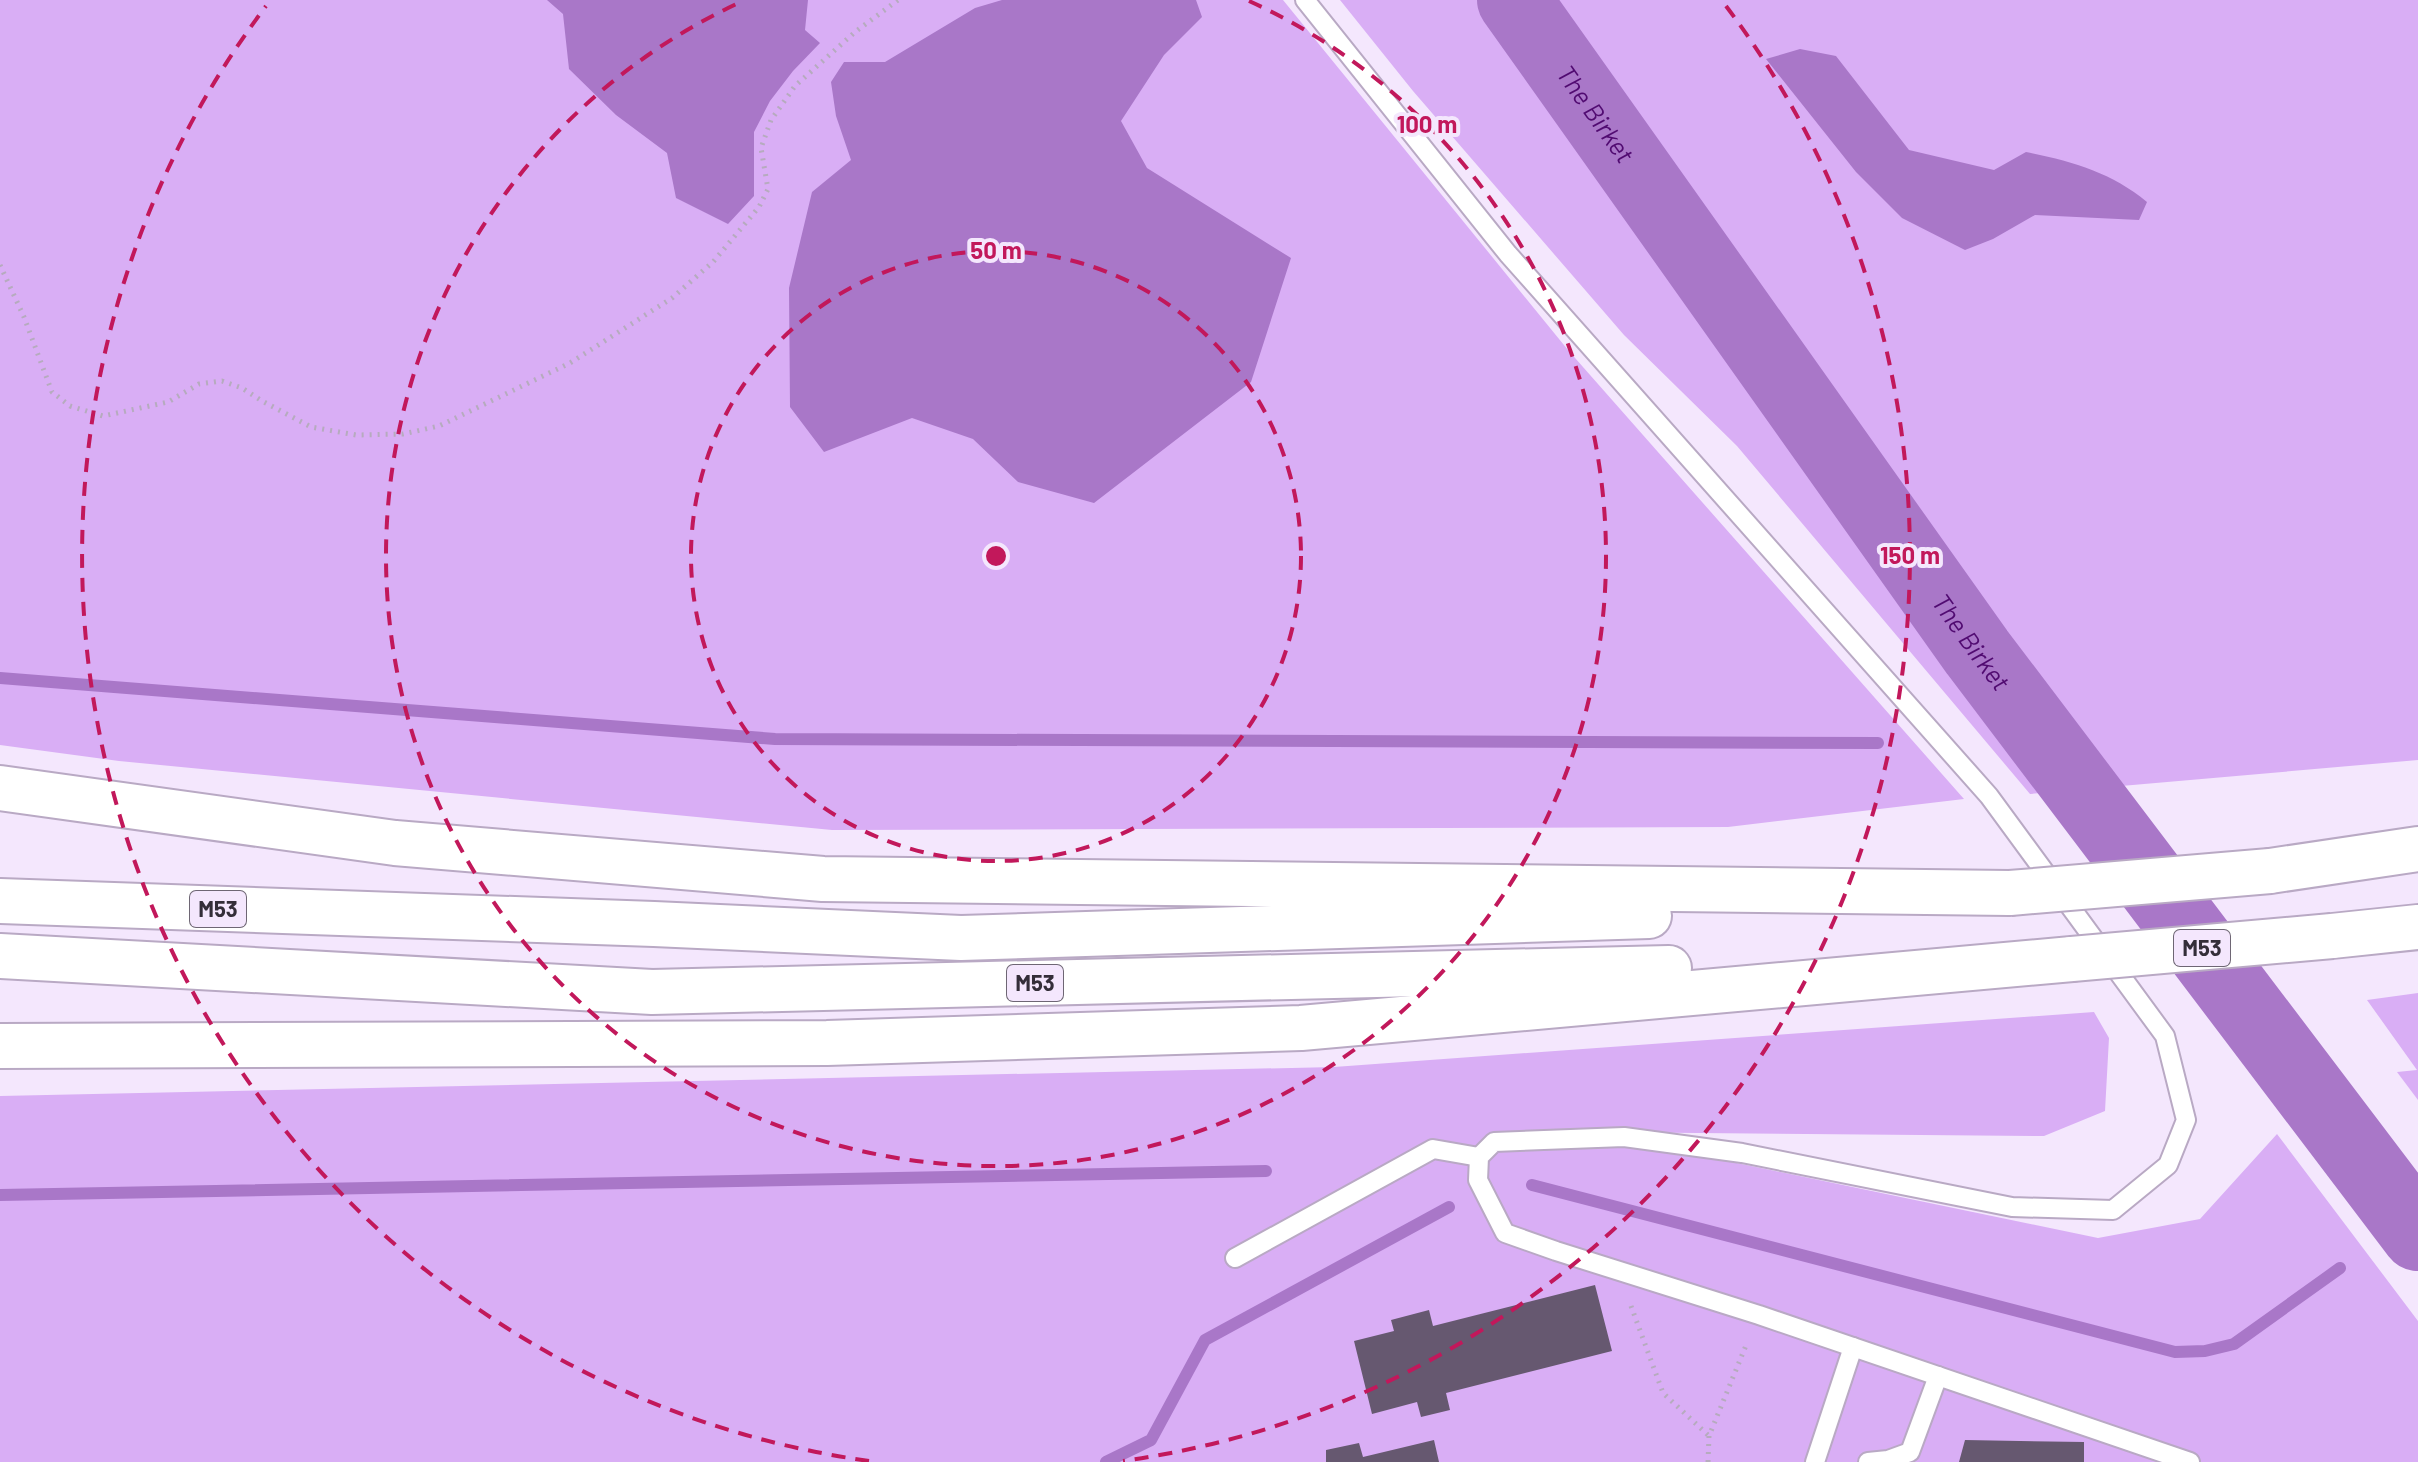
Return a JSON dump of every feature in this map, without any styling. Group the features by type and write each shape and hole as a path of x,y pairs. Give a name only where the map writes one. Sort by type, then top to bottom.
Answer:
{"highway":[{"path":"0,788 395,843 823,879 2010,893"},
{"name":"M53","path":"0,901 961,938 1775,912 2270,871 2418,849"},
{"name":"M53","path":"0,956 652,992 2072,959 2418,927"},
{"path":"0,1046 827,1043 1301,1028 2072,959"}],"lane":[{"path":"1305,0 1508,254 1989,796 2165,1036 2186,1120 2168,1165 2113,1210 2012,1207 1742,1153 1624,1137 1494,1142 1479,1157 1478,1180 1505,1233 1759,1315 2190,1462"},
{"path":"1235,1258 1433,1149 1479,1157"},
{"path":"1815,1462 1853,1347"},
{"path":"1868,1462 1888,1460 1910,1452 1938,1376"}],"path":[{"path":"0,265 24,317 52,392 70,406 103,416 168,402 199,384 222,381 242,388 311,427 356,435 403,434 439,426 570,363 672,298 713,262 759,207 768,189 761,148 771,120 795,86 855,32 898,0"},
{"path":"1618,1271 1663,1393 1709,1436"},
{"path":"1708,1462 1709,1436 1759,1315"}],"shaded area":[{"path":"0,0 1283,0 1568,350 1964,799 1728,827 832,830 119,761 0,745"},
{"path":"547,0 808,0 805,30 820,43 770,101 754,132 754,196 728,224 676,198 667,153 616,115 569,69 563,14"},
{"path":"1002,0 1196,0 1202,17 1164,55 1121,121 1147,168 1291,258 1251,382 1094,503 1018,482 973,439 912,418 824,452 790,407 789,288 812,192 851,160 836,116 831,82 844,62 885,62 975,8"},
{"path":"1340,0 2418,0 2418,760 2030,794 1737,446 1624,335 1413,91"},
{"path":"1800,49 1836,56 1909,150 1994,170 2026,152 2059,159 2105,175 2147,202 2139,220 2035,215 1993,239 1965,250 1902,218 1856,172 1766,59"},
{"path":"2418,993 2418,1100 2397,1072 2417,1070 2367,1000"},
{"path":"2094,1012 2109,1038 2105,1111 2044,1136 1587,1132 2098,1238 2200,1219 2277,1134 2418,1321 2418,1462 0,1462 0,1096 1334,1067"}],"building":[{"path":"1595,1285 1612,1351 1446,1393 1450,1410 1421,1417 1417,1402 1372,1414 1354,1341 1394,1331 1391,1320 1429,1310 1433,1326"},
{"path":"1434,1440 1439,1462 1326,1462 1326,1450 1359,1443 1363,1457"},
{"path":"1965,1440 2084,1442 2084,1462 1959,1462"}],"waterway":[{"name":"The Birket","path":"1514,0 1977,652 2418,1234"},
{"path":"1955,673 1977,652"},
{"path":"0,678 775,739 1878,743"},
{"path":"0,1195 1266,1171"},
{"path":"1532,1185 2175,1352 2205,1351 2234,1344 2340,1268"},
{"path":"2372,1213 2386,1190"},
{"path":"1106,1462 1151,1440 1205,1340 1449,1207"}]}
